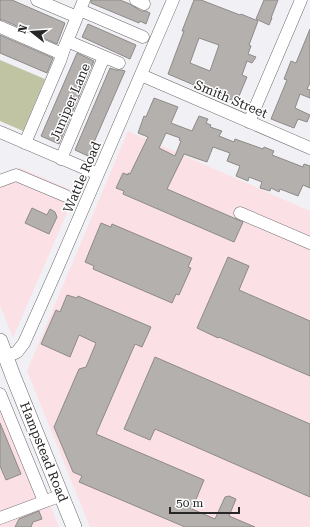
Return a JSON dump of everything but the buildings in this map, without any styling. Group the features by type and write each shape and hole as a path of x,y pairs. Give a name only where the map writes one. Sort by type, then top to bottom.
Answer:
{"main road":[{"name":"Hampstead Road","path":"0,341 3,356 15,381 74,527"}],"street":[{"path":"37,0 81,9 143,37"},
{"name":"Wattle Road","path":"3,356 17,352 24,343 174,0"},
{"path":"249,122 301,0"},
{"path":"25,143 81,9"},
{"path":"0,27 62,54"},
{"name":"Juniper Lane","path":"67,41 119,63"},
{"name":"Juniper Lane","path":"61,159 104,57"},
{"name":"Smith Street","path":"141,75 310,148"},
{"path":"0,132 98,174"},
{"path":"0,181 16,174 66,196"},
{"path":"240,213 310,243"},
{"path":"0,390 15,381"},
{"path":"0,394 44,501"},
{"path":"0,518 62,495"}],"shaded area":[{"path":"128,131 310,211 310,527 90,527 27,371"},
{"path":"20,168 76,192 13,338 0,305 0,176"},
{"path":"7,397 59,527 0,527 0,400"}],"green space":[{"path":"0,60 45,79 23,131 0,121"}]}
